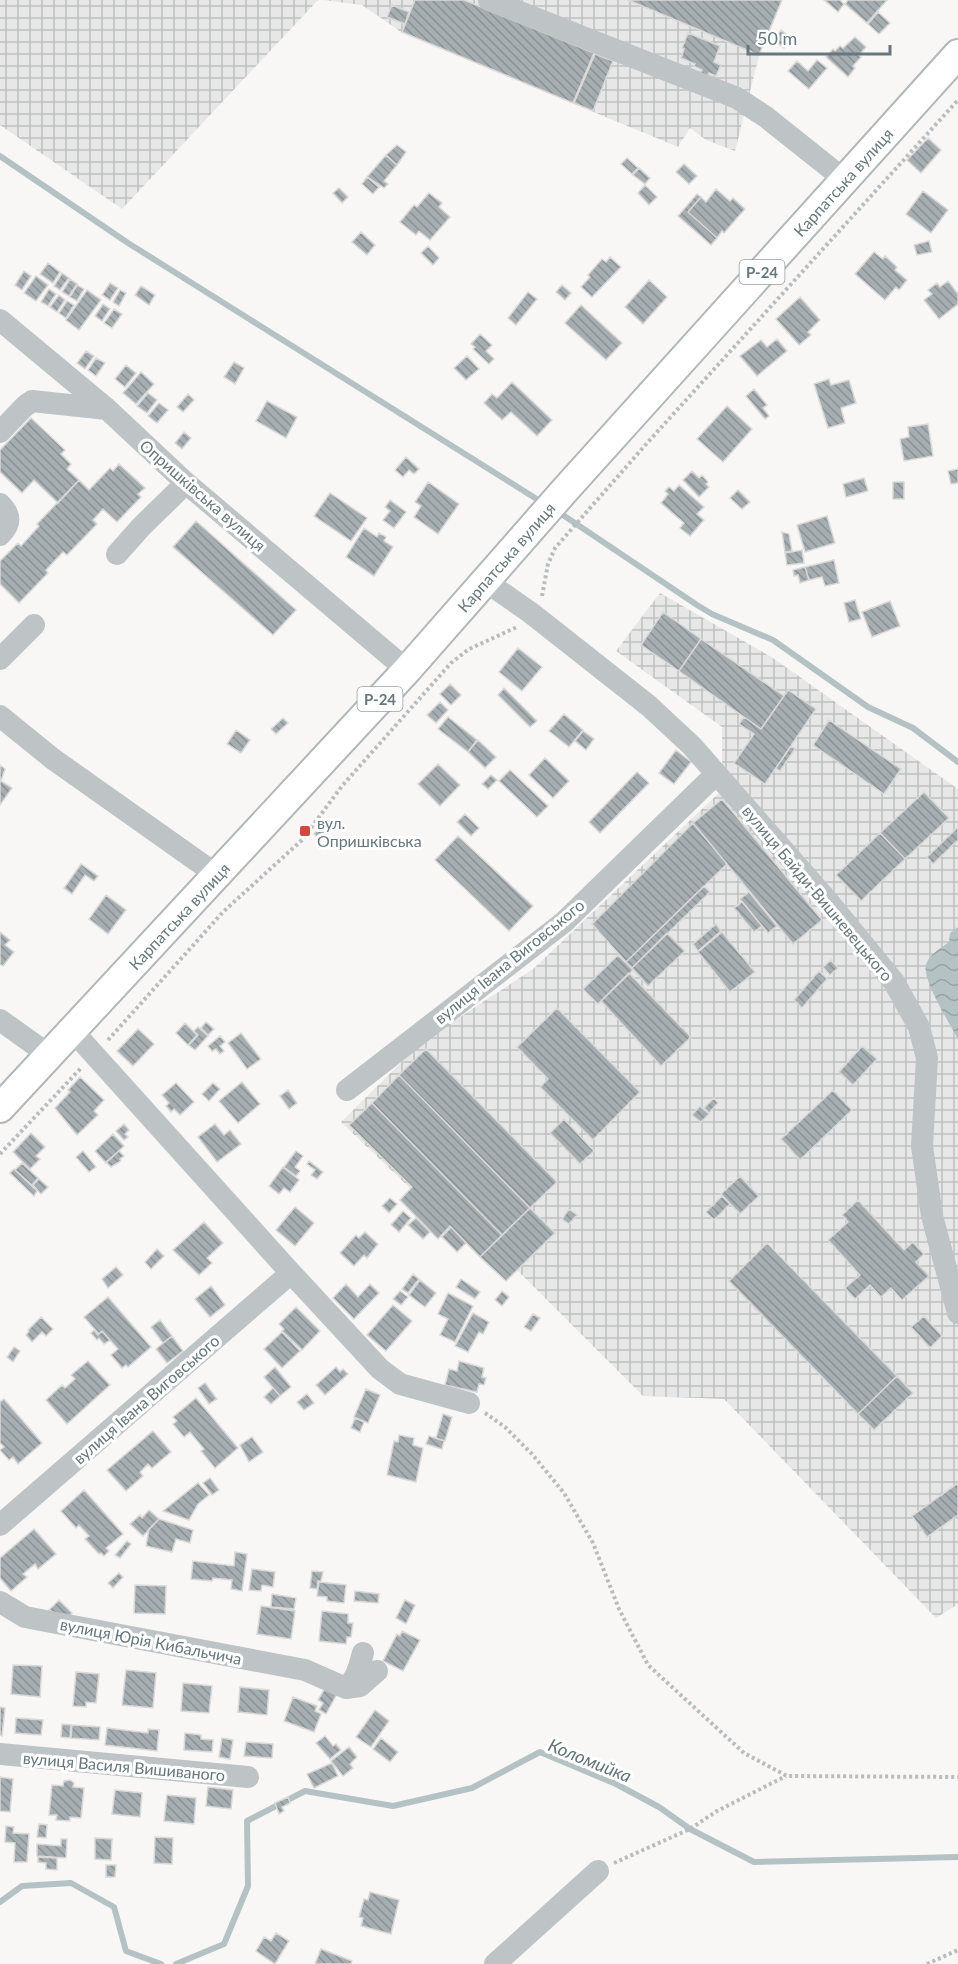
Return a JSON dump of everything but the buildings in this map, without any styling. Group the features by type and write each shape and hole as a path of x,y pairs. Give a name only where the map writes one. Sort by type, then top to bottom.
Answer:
{"main road":[{"name":"Карпатська вулиця","path":"0,1108 407,670 565,490 958,54"}],"street":[{"path":"489,0 737,98 766,117 845,180"},
{"name":"Опришківська вулиця","path":"0,320 107,409 186,483 407,670"},
{"path":"0,432 32,401 107,409"},
{"path":"117,554 186,483"},
{"path":"0,504 9,515 9,523 0,535"},
{"name":"вулиця Байди-Вишневецького","path":"484,581 531,613 649,706 692,746 827,900 894,982 919,1028 927,1058 922,1146 932,1216 958,1313"},
{"path":"0,659 34,626"},
{"path":"0,716 53,759 217,875"},
{"name":"вулиця Івана Виговського","path":"347,1090 564,922 716,774"},
{"path":"0,1020 49,1055"},
{"path":"72,1030 380,1369 400,1384 469,1403"},
{"name":"вулиця Івана Виговського","path":"0,1525 291,1273"},
{"name":"вулиця Юрія Кибальчича","path":"0,1602 15,1612 41,1620 305,1670 346,1688"},
{"path":"346,1688 356,1675 363,1653"},
{"path":"346,1688 360,1686 377,1671"},
{"name":"вулиця Василя Вишиваного","path":"0,1754 248,1777"},
{"path":"495,1964 598,1871"}],"path":[{"path":"0,1154 223,912 302,840 342,786 451,663 469,649 521,625 541,601 548,564 555,548 958,100"},
{"path":"469,1403 505,1427 532,1454 564,1493 593,1543 618,1609 648,1665 744,1753 787,1776"},
{"path":"598,1871 690,1829 717,1811 787,1776 958,1777"},
{"path":"927,1964 958,1950"}],"shaded area":[{"path":"0,0 318,0 122,209 0,125"},
{"path":"323,0 782,0 759,56 735,151 706,140 690,128 678,147 401,32 362,5"},
{"path":"660,593 773,658 958,789 958,1604 936,1618 724,1399 643,1396 482,1235 466,1242 341,1122 422,1042 533,969 722,790 722,727 616,651"}],"water":[{"path":"958,927 958,1039 932,991 926,965 935,952 949,942 950,933"}],"waterway":[{"path":"0,156 128,243 543,503"},
{"path":"557,511 697,605 712,614 773,640 868,707 913,728 958,762"},
{"name":"Коломийка","path":"176,1964 224,1944 248,1886 247,1821 305,1791 393,1806 472,1788 540,1752 616,1784 659,1807 690,1829 754,1862 958,1857"},
{"name":"Коломийка","path":"0,1902 22,1886 71,1883 114,1907 126,1951 161,1964"}],"place":[{"name":"вул. Опришківська","path":"305,831"}]}
